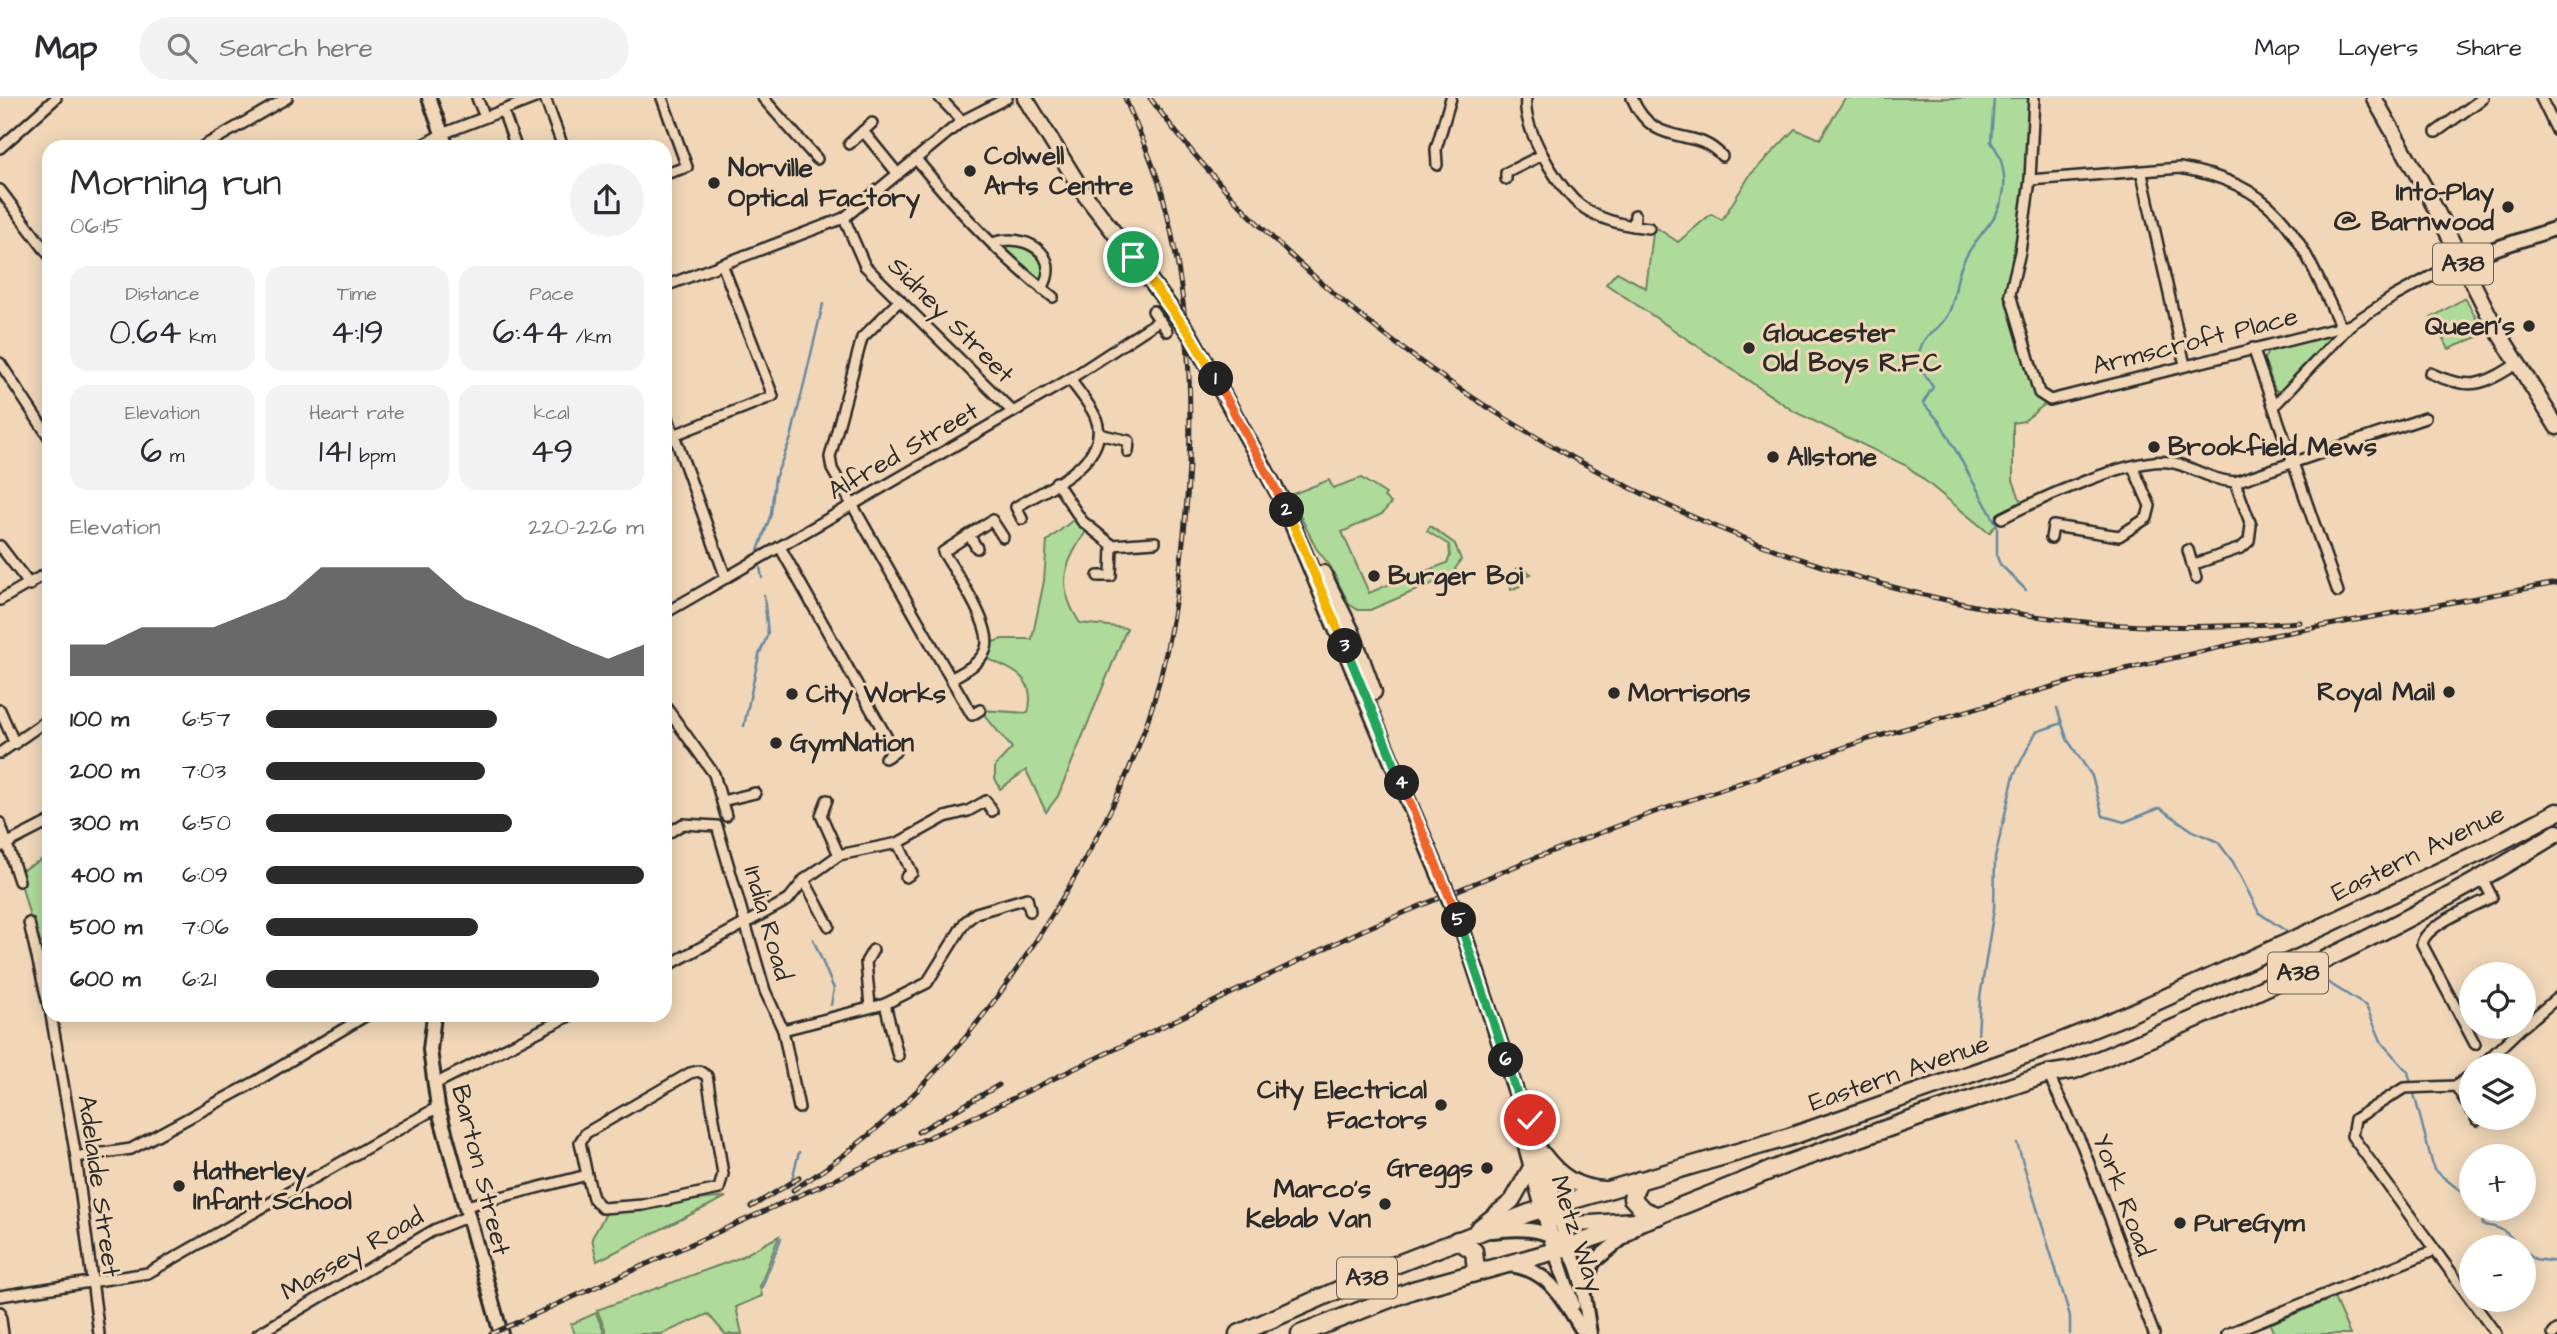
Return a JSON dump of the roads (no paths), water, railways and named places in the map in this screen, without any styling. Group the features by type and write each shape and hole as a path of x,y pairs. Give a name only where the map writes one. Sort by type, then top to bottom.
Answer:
{"highway":[{"name":"Eastern Avenue","path":"1238,1334 1277,1315 1462,1238 1549,1206 1807,1131 2042,1049 2127,1015 2322,927 2485,850 2557,812"},
{"name":"Eastern Avenue","path":"1300,1334 1413,1290 1562,1249 1653,1217 1789,1163 2048,1074 2074,1070 2313,967 2482,878 2557,833"},
{"path":"2322,927 2342,951"},
{"path":"2127,1015 2146,1040"},
{"path":"2042,1049 2048,1074"},
{"path":"1639,1181 1632,1198 1653,1217"},
{"path":"1462,1238 1474,1251 1476,1271"}],"main road":[{"name":"Metz Way","path":"1025,98 1085,195 1189,333 1283,502 1463,931 1521,1107 1530,1120 1539,1149 1549,1206 1550,1234 1562,1249"},
{"name":"A38","path":"2374,98 2421,179 2461,261 2557,427"},
{"name":"Metz Way","path":"1521,1107 1519,1121 1530,1169 1549,1206"},
{"path":"1539,1149 1568,1180 1586,1187 1604,1189"},
{"path":"1462,1238 1512,1201 1530,1169"},
{"path":"1549,1206 1562,1222 1653,1217"},
{"name":"Metz Way","path":"1562,1222 1562,1249"}],"street":[{"path":"0,148 56,98"},
{"path":"214,140 287,98"},
{"path":"429,98 444,140"},
{"path":"477,98 485,117"},
{"path":"431,140 535,98"},
{"path":"545,98 560,140"},
{"path":"662,98 687,167 672,172"},
{"path":"763,98 817,159"},
{"path":"940,98 962,121"},
{"path":"672,283 844,218 962,121 1006,98"},
{"path":"1437,165 1436,149 1451,98"},
{"path":"1526,98 1524,109 1542,155 1575,201 1611,223 1649,228"},
{"path":"1632,98 1639,114 1658,132 1720,149"},
{"path":"2034,98 2030,180 2142,174 2180,168 2204,172 2246,188 2268,203 2302,244 2340,325"},
{"path":"2436,132 2483,98"},
{"path":"2541,98 2557,131"},
{"path":"503,111 513,140"},
{"path":"849,144 872,124"},
{"path":"863,131 898,174"},
{"path":"1506,172 1542,155"},
{"path":"916,159 965,220 1053,297"},
{"path":"2142,174 2185,365"},
{"name":"Armscroft Place","path":"2030,180 2020,252 2010,294 2039,393 2050,400 2350,324"},
{"path":"0,190 42,246"},
{"path":"1633,226 1635,215"},
{"name":"Sidney Street","path":"844,218 865,265 1013,412"},
{"path":"2274,406 2350,324 2393,297 2461,261 2557,228"},
{"path":"992,243 1008,238 1024,241 1038,249 1048,262 1049,276 1042,289"},
{"path":"674,435 773,396 722,264"},
{"path":"900,300 862,338 830,457 832,470 972,715 980,710"},
{"path":"1153,311 1167,331"},
{"name":"Alfred Street","path":"672,609 1070,379 1160,320"},
{"path":"2253,348 2338,592"},
{"path":"0,363 42,426"},
{"path":"2430,373 2458,385 2470,385 2518,363"},
{"path":"1022,519 1016,507 1093,454 1099,434 1095,417 1070,379"},
{"path":"2002,518 2088,480 2133,467 2172,462 2216,481 2235,482 2426,418"},
{"path":"672,429 726,578"},
{"path":"1099,434 1129,441 1128,452"},
{"path":"2051,538 2053,526 2119,536 2147,519 2150,506 2133,467"},
{"path":"1056,482 1082,521 1112,545 1155,542"},
{"path":"2192,565 2241,548 2249,541 2251,525 2235,482"},
{"path":"951,679 977,664 987,649 986,628 943,552 992,520 1003,537"},
{"path":"969,535 977,548"},
{"path":"1098,576 1111,576 1112,545"},
{"path":"0,546 30,585"},
{"path":"780,547 895,752 885,758"},
{"path":"2188,550 2196,578"},
{"path":"0,600 42,577"},
{"path":"0,710 15,744"},
{"path":"672,715 704,757 726,816"},
{"path":"0,752 42,724"},
{"path":"722,801 755,793"},
{"path":"827,800 821,815 839,855"},
{"path":"672,963 788,900 804,880 839,855 898,843 945,817 968,811 986,801 992,811"},
{"path":"0,823 4,846 19,881"},
{"name":"India Road","path":"672,831 683,824 717,826 765,991 783,1030 799,1108"},
{"path":"4,846 42,826"},
{"path":"898,843 912,873 906,877"},
{"path":"2475,1044 2422,943 2432,928 2491,897 2482,878"},
{"path":"804,880 829,926"},
{"path":"1025,887 1030,911"},
{"path":"783,1030 885,1004 927,983 965,922 976,913 1027,898"},
{"path":"29,923 42,978"},
{"path":"870,1006 866,962 873,950"},
{"path":"2536,1016 2557,998"},
{"path":"885,1004 898,1056"},
{"name":"Adelaide Street","path":"52,1022 76,1157 99,1334"},
{"path":"76,1157 131,1149 255,1082 355,1022"},
{"name":"Barton Street","path":"433,1022 430,1050 438,1107 501,1334"},
{"path":"435,1084 557,1022"},
{"path":"2495,1053 2510,1039"},
{"path":"699,1071 707,1076 723,1174 719,1189 643,1205 602,1208 593,1198 587,1175 580,1142 586,1133 690,1073 699,1071"},
{"name":"York Road","path":"2048,1074 2082,1144 2154,1334"},
{"path":"2459,1084 2404,1088 2355,1119 2352,1136 2433,1251 2496,1334"},
{"path":"2456,1086 2459,1091"},
{"path":"0,1296 148,1273 438,1107"},
{"name":"Massey Road","path":"258,1334 468,1211 587,1175"},
{"path":"1584,1294 1588,1271 1599,1255 1653,1217"},
{"path":"1462,1238 1512,1229 1550,1234"},
{"name":"Metz Way","path":"1562,1249 1584,1294 1586,1332"},
{"name":"Metz Way","path":"1562,1249 1586,1332"},
{"path":"2227,1334 2433,1251"},
{"path":"1500,1265 1522,1266 1543,1275 1556,1288 1586,1332"},
{"path":"0,1312 3,1334"},
{"path":"2553,1334 2557,1329"}],"waterway":[{"path":"1994,98 1991,142 1999,154 2004,176 2001,204 1966,257 1958,275 1950,311 1925,339 1917,363 1933,387 1923,403 1940,422 1997,525 1997,557 2000,564 2026,590"},
{"path":"758,551 771,514 775,478 791,438 823,304"},
{"path":"760,567 762,578"},
{"path":"744,726 759,655 768,634 764,595"},
{"path":"2057,708 2067,739 2092,776 2103,816 2124,822 2160,808 2193,831 2218,842 2233,862 2259,913 2286,931"},
{"path":"1984,1051 1978,1038 1980,998 1994,909 1995,858 2014,775 2036,732 2062,723"},
{"path":"813,939 834,989 831,1005"},
{"path":"2324,980 2366,1006 2382,1043 2408,1072 2411,1084"},
{"path":"2413,1090 2434,1170 2459,1190"},
{"path":"2017,1143 2070,1316 2070,1334"},
{"path":"792,1179 799,1152"},
{"path":"2483,1221 2482,1225 2495,1227 2509,1235"},
{"path":"762,1287 781,1238"},
{"path":"2536,1259 2557,1262"}],"railway":[{"path":"793,1190 830,1165 898,1109 959,1046 986,1012 1037,939 1092,846 1128,772 1154,701 1170,631 1186,514 1189,377 1181,286 1163,196 1125,98"},
{"path":"1150,98 1236,201 1336,296 1448,381 1569,456 1697,519 1829,568 1962,603 2121,625 2197,627 2300,622"},
{"path":"491,1334 978,1115 1363,930 1537,857 1652,813 1869,739 2069,682 2269,636 2557,583"},
{"path":"918,1132 999,1085"},
{"path":"751,1207 799,1178"}],"place":[{"name":"Colwell Arts Centre","path":"970,171"},
{"name":"Norville Optical Factory","path":"714,183"},
{"name":"Into-Play @ Barnwood","path":"2508,207"},
{"name":"Queen's","path":"2529,326"},
{"name":"Gloucester Old Boys R.F.C","path":"1749,348"},
{"name":"Brookfield Mews","path":"2154,447"},
{"name":"Allstone","path":"1773,457"},
{"name":"Burger Boi","path":"1374,576"},
{"name":"Royal Mail","path":"2449,692"},
{"name":"Morrisons","path":"1614,693"},
{"name":"City Works","path":"792,694"},
{"name":"GymNation","path":"776,743"},
{"name":"City Electrical Factors","path":"1441,1105"},
{"name":"Greggs","path":"1487,1168"},
{"name":"Hatherley Infant School","path":"179,1186"},
{"name":"Marco's Kebab Van","path":"1385,1204"},
{"name":"PureGym","path":"2180,1223"}]}
